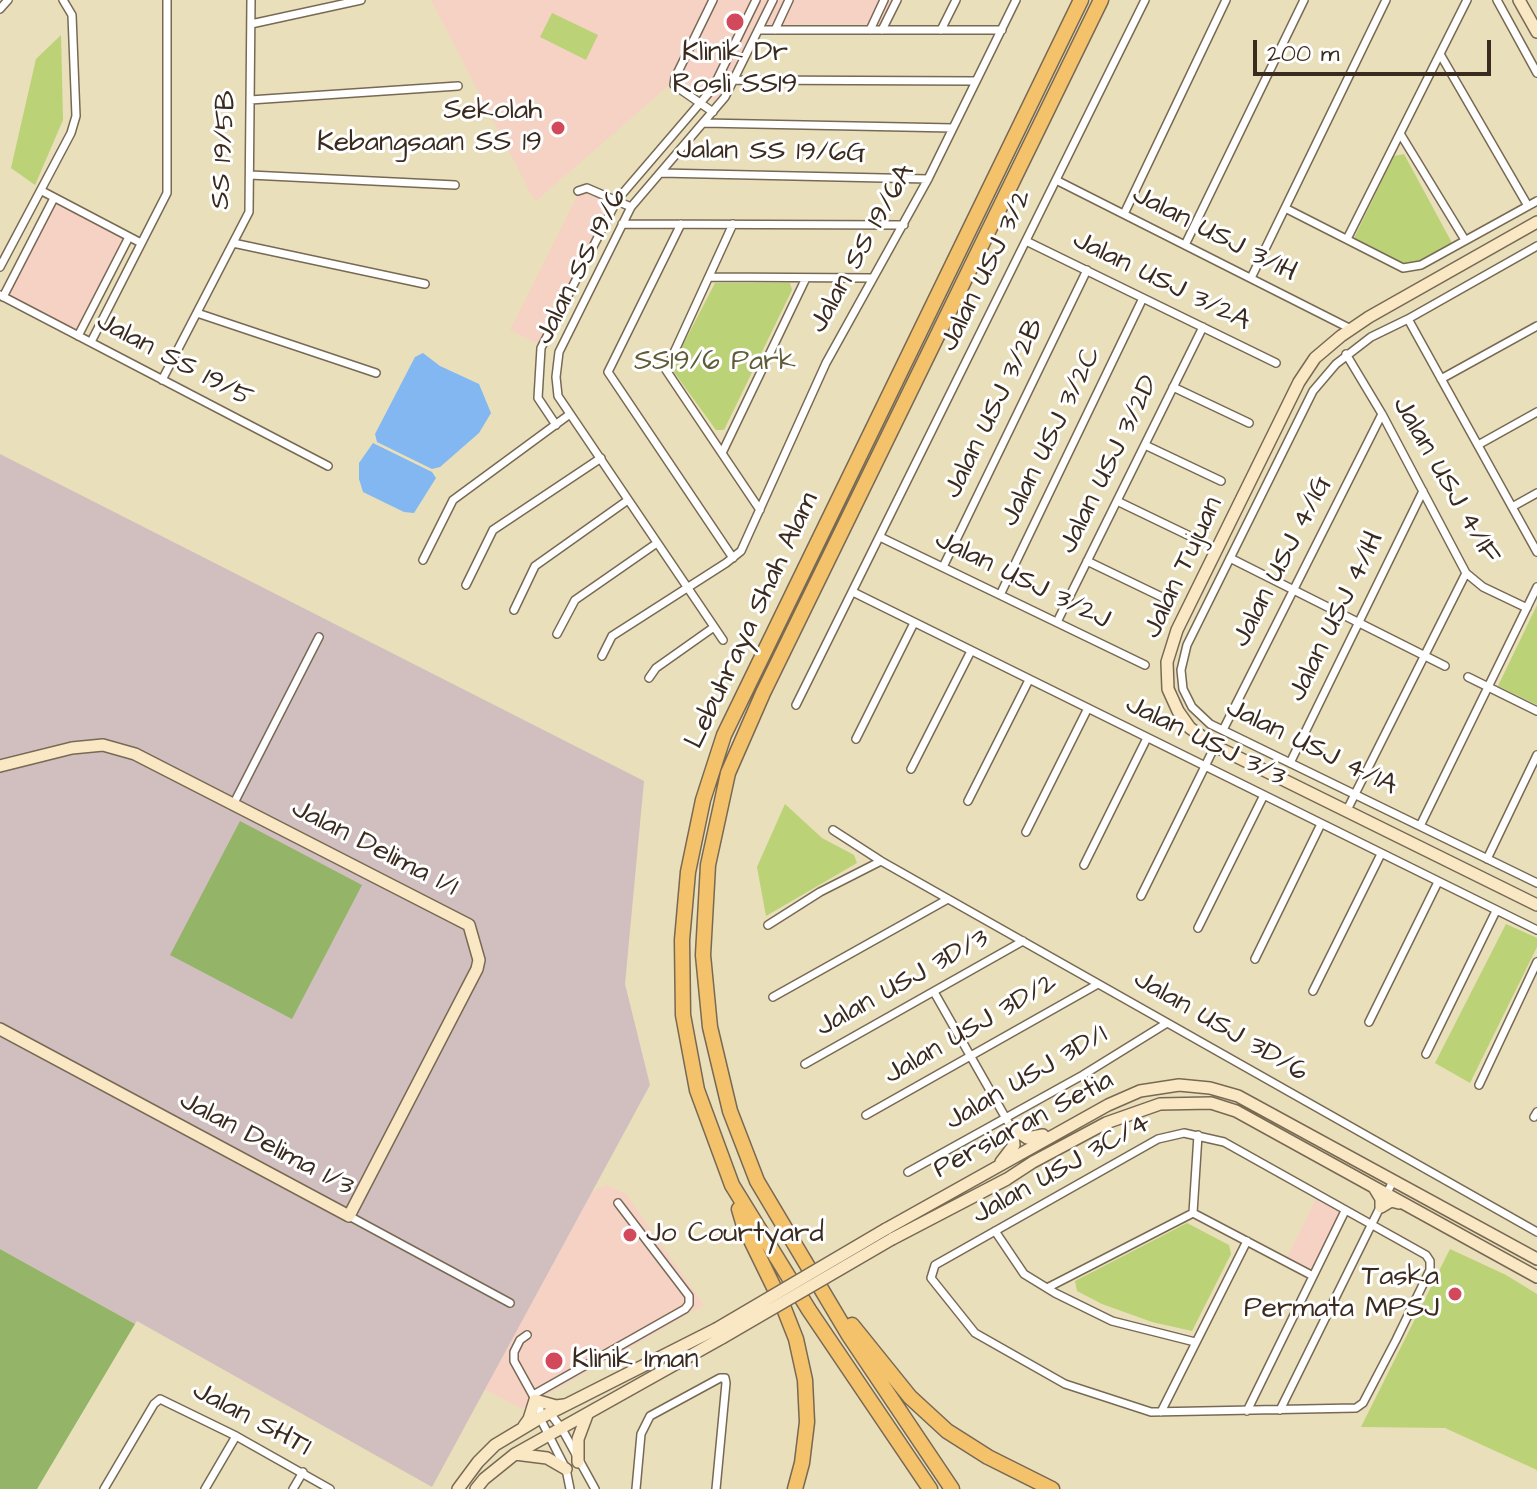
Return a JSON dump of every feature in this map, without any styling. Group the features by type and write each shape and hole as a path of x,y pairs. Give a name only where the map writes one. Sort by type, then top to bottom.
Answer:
{"highway":[{"name":"Lebuhraya Shah Alam","path":"930,1489 809,1310 732,1185 697,1090 683,1015 682,940 688,872 703,800 724,735 1081,0"},
{"name":"Lebuhraya Shah Alam","path":"952,1489 848,1334 757,1181 730,1111 710,1027 703,955 708,865 728,773 770,679 1101,0"},
{"path":"732,1185 744,1226 796,1339 805,1380 807,1422 795,1489"},
{"path":"820,1289 910,1397 947,1431 988,1457 1052,1489"}],"main road":[{"path":"1519,0 1537,32"},
{"name":"Jalan Tujuan","path":"1537,222 1351,329 1315,358 1299,382 1177,630 1167,662 1168,689 1178,711 1190,728 1215,746 1537,905"},
{"name":"Jalan Delima 1/1","path":"0,766 72,748 103,745 151,761 469,925 479,960 477,969 349,1216"},
{"name":"Jalan Delima 1/3","path":"0,1029 349,1216"},
{"name":"Persiaran Setia","path":"719,1334 1025,1150 1108,1105 1140,1091 1179,1085 1210,1088 1238,1096 1537,1259"},
{"name":"Persiaran Setia","path":"889,1234 1007,1179 1106,1123 1160,1104 1211,1103 1236,1111 1537,1277"},
{"path":"1009,1123 1027,1138 1060,1131"},
{"path":"998,1166 1014,1145 1009,1123"},
{"path":"1370,1184 1378,1192 1381,1207 1391,1201 1407,1206"},
{"path":"458,1489 495,1445 519,1431 540,1407 572,1404 719,1334"},
{"path":"476,1489 515,1454 587,1415 719,1334"},
{"path":"519,1431 540,1407 572,1404"},
{"path":"578,1462 578,1439 587,1415"},
{"path":"515,1454 547,1458 566,1469"}],"street":[{"path":"0,9 8,0"},
{"path":"0,267 42,191 71,133 76,116 72,15 63,0"},
{"name":"SS 19/5B","path":"91,342 167,193 167,0"},
{"name":"SS 19/5B","path":"162,380 249,212 251,0"},
{"path":"251,24 361,0"},
{"path":"713,0 674,85 713,112"},
{"path":"556,425 538,398 541,348 617,200 713,88 756,0"},
{"name":"Jalan SS 19/6","path":"723,640 558,396 556,377 559,352 631,207 713,112 734,80 773,0"},
{"path":"775,30 789,0"},
{"path":"870,30 884,0"},
{"path":"882,30 897,0"},
{"path":"941,30 956,0"},
{"name":"Jalan SS 19/6A","path":"602,656 612,636 741,551 826,363 904,225 1016,0"},
{"name":"Jalan USJ 3/2","path":"853,592 1145,0"},
{"path":"1124,214 1226,0"},
{"path":"1185,245 1304,0"},
{"path":"1251,278 1386,0"},
{"path":"1347,239 1467,0"},
{"path":"1497,0 1537,73"},
{"path":"759,30 1002,30"},
{"path":"1440,54 1528,206"},
{"path":"734,80 976,81"},
{"path":"250,100 458,86"},
{"path":"704,123 953,128"},
{"path":"1401,135 1465,240"},
{"name":"Jalan SS 19/6G","path":"661,173 928,179"},
{"path":"250,175 455,185"},
{"name":"Jalan USJ 3/1H","path":"1056,180 1351,329"},
{"path":"578,191 587,188 631,207"},
{"path":"42,191 141,243"},
{"path":"2,296 54,198"},
{"path":"1285,208 1403,268 1421,265 1537,201"},
{"path":"622,224 904,225"},
{"path":"681,224 608,372 733,558"},
{"path":"733,224 666,370 760,510"},
{"path":"78,336 129,237"},
{"name":"Jalan USJ 3/2A","path":"1026,241 1276,363"},
{"path":"233,243 425,284"},
{"name":"Jalan USJ 4/1A","path":"1537,246 1371,337 1346,354 1313,391 1187,645 1181,670 1183,689 1192,707 1210,724 1537,883"},
{"name":"Jalan USJ 3/2B","path":"943,567 1087,270"},
{"path":"710,277 872,278"},
{"path":"722,453 806,278"},
{"name":"Jalan SS 19/5","path":"2,296 328,466"},
{"name":"Jalan USJ 3/2C","path":"1000,595 1143,298"},
{"path":"197,313 376,373"},
{"path":"1408,319 1537,552"},
{"path":"1441,379 1537,326"},
{"name":"Jalan USJ 3/2D","path":"1057,622 1203,327"},
{"name":"Jalan USJ 4/1F","path":"1346,354 1382,414 1466,573 1483,587 1527,608"},
{"path":"1173,387 1249,423"},
{"path":"1478,445 1537,412"},
{"path":"423,560 453,500 570,414"},
{"name":"Jalan USJ 4/1G","path":"1223,730 1382,414"},
{"path":"1145,445 1221,481"},
{"path":"466,585 493,530 601,458"},
{"name":"Jalan USJ 4/1H","path":"1290,763 1423,491"},
{"path":"1512,507 1537,493"},
{"path":"514,610 535,566 628,500"},
{"path":"1117,501 1198,540"},
{"name":"Jalan USJ 3/2J","path":"880,537 1145,665"},
{"path":"557,634 575,600 657,543"},
{"path":"1230,558 1445,666"},
{"path":"1087,561 1168,600"},
{"path":"1346,812 1466,573"},
{"path":"1420,826 1537,587"},
{"path":"796,705 853,592"},
{"name":"Jalan USJ 3/3","path":"853,592 1537,930"},
{"path":"856,739 914,623"},
{"path":"649,678 656,668 714,627"},
{"path":"234,803 319,637"},
{"path":"911,769 971,651"},
{"path":"1468,677 1537,711"},
{"path":"968,801 1029,680"},
{"path":"1026,832 1088,708"},
{"path":"1084,865 1147,738"},
{"path":"1141,896 1215,746"},
{"path":"1487,859 1537,755"},
{"path":"1198,928 1264,795"},
{"path":"1255,959 1321,824"},
{"name":"Jalan USJ 3D/6","path":"833,830 881,861 1537,1232"},
{"path":"1313,991 1381,854"},
{"path":"768,925 820,892 881,861"},
{"path":"1369,1022 1438,882"},
{"path":"773,997 948,899"},
{"path":"1426,1054 1496,911"},
{"name":"Jalan USJ 3D/3","path":"805,1064 1023,941"},
{"path":"1479,1085 1537,962"},
{"name":"Jalan USJ 3D/2","path":"866,1115 1098,984"},
{"path":"934,992 1033,1162"},
{"name":"Jalan USJ 3D/1","path":"908,1172 1009,1123 1167,1023"},
{"name":"Jalan USJ 3C/4","path":"1161,1412 1151,1412 1065,1384 975,1333 931,1278 935,1265 1158,1139 1184,1133 1224,1142 1426,1255 1430,1261 1430,1270 1363,1403 1349,1410 1280,1410"},
{"path":"1193,1213 1198,1135"},
{"path":"1247,1241 1161,1412 1280,1410 1393,1181"},
{"path":"540,1407 689,1304 689,1296 618,1203"},
{"path":"1247,1411 1345,1211"},
{"path":"1193,1213 1313,1276"},
{"path":"1047,1288 1193,1213"},
{"name":"Jalan Delima 1/3","path":"349,1216 510,1303"},
{"path":"995,1231 1024,1274 1047,1288 1112,1321 1195,1342"},
{"path":"527,1335 520,1340 514,1352 514,1361 540,1407 549,1435 566,1469 570,1489"},
{"path":"636,1489 641,1434 650,1416 725,1378 716,1489"},
{"name":"Jalan SHT1","path":"104,1489 154,1404 160,1399 236,1436 330,1489"},
{"path":"540,1407 562,1429 595,1489"},
{"path":"205,1489 236,1436"},
{"path":"293,1489 303,1472"}],"shaded area":[{"name":"Sekolah Kebangsaan SS 19","path":"431,0 895,0 883,24 757,25 724,92 714,102 672,77 668,86 535,202"},
{"path":"587,191 612,201 540,345 510,330 578,194"},
{"path":"55,203 124,238 77,331 8,295"},
{"path":"0,454 644,781 625,984 650,1085 432,1487 137,1321 135,1324 0,1249"},
{"path":"607,1185 626,1194 704,1305 522,1409 485,1389 592,1191"},
{"path":"1316,1199 1341,1213 1311,1272 1286,1259"}],"green space":[{"path":"552,13 598,35 586,60 540,37"},
{"path":"61,35 63,120 35,185 11,168 36,59"},
{"path":"1404,154 1452,243 1420,261 1403,264 1354,238 1394,156"},
{"name":"SS19/6 Park","path":"715,283 790,283 792,290 724,430 716,430 671,368"},
{"path":"1537,605 1537,705 1498,686"},
{"path":"785,804 822,838 854,855 857,863 766,916 757,867"},
{"path":"240,821 362,885 292,1019 170,955"},
{"path":"1506,924 1537,938 1537,947 1470,1083 1435,1063"},
{"path":"1187,1223 1229,1245 1231,1254 1192,1331 1152,1322 1102,1304 1077,1291 1075,1281"},
{"path":"0,1249 135,1324 37,1489 0,1489"},
{"path":"1450,1249 1506,1275 1537,1294 1537,1470 1445,1428 1361,1427"}],"water":[{"path":"423,353 440,366 479,384 491,413 479,433 440,467 432,469 377,442 375,434 415,357"},
{"path":"373,443 432,472 436,478 414,513 404,512 363,492 359,463"}],"place":[{"name":"Klinik Dr Rosli SS19","path":"735,22"},
{"name":"Sekolah Kebangsaan SS 19","path":"558,128"},
{"name":"Jo Courtyard","path":"630,1235"},
{"name":"Taska Permata MPSJ","path":"1455,1294"},
{"name":"Klinik Iman","path":"554,1361"}]}
